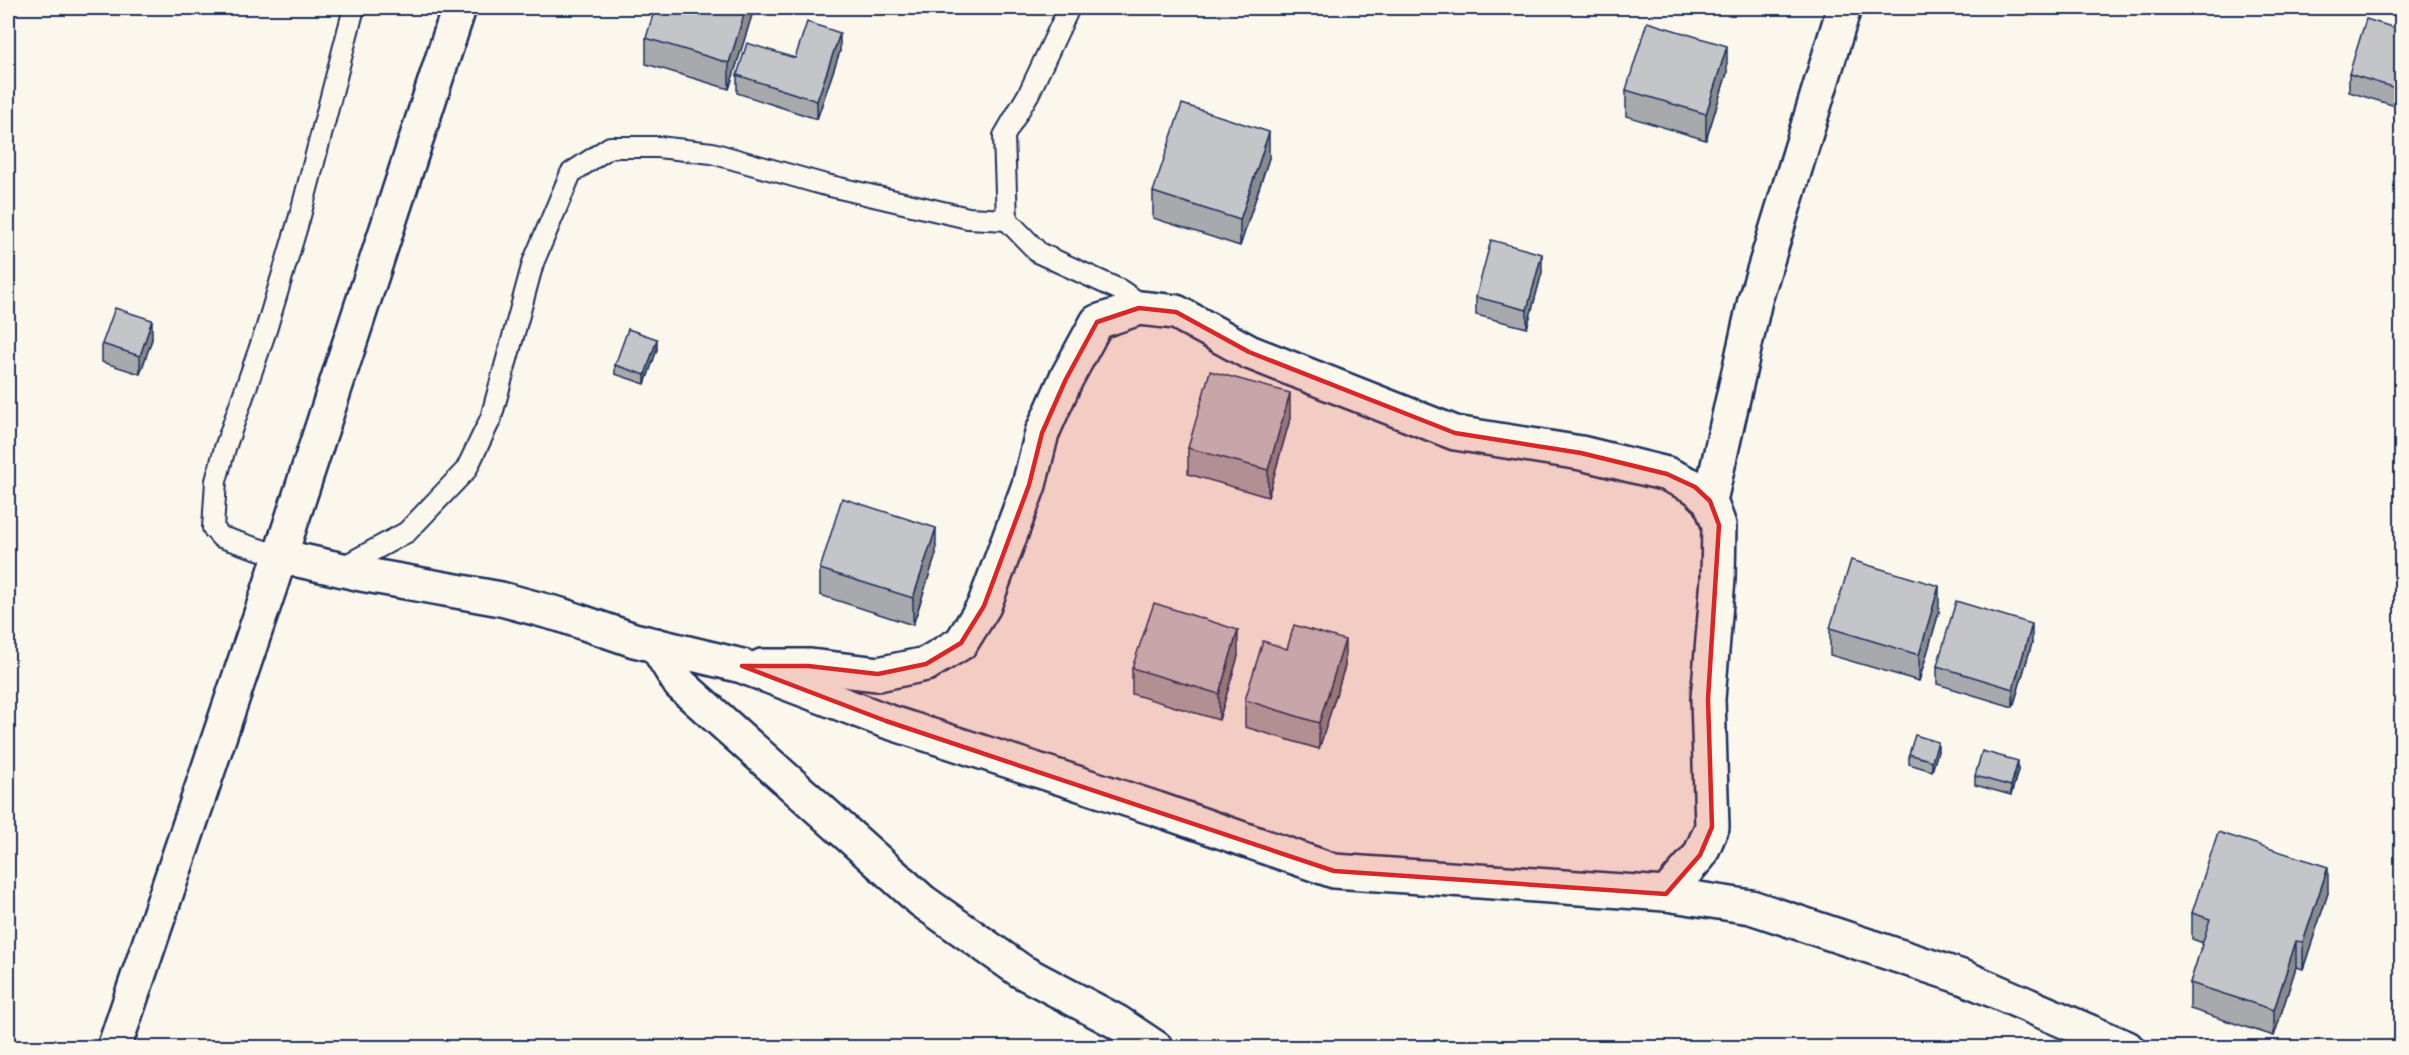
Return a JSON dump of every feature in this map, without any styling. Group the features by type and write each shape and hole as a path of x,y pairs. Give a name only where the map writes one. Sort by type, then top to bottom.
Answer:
{"street":[{"path":"114,1047 264,552 459,8"},
{"path":"1710,501 1755,300 1844,8"},
{"path":"742,666 808,666 878,674 926,664 962,643 984,606 1029,485 1042,433 1066,378 1097,322 1139,308 1176,312 1250,352 1455,433 1581,453 1667,474 1695,487 1710,501 1719,525 1718,579 1708,699 1712,827 1700,855 1666,894"},
{"path":"264,552 339,569 501,598 656,645 742,666 886,721 1157,809 1334,871 1666,894 1751,907 1797,920 1965,978 2127,1047"},
{"path":"656,645 680,684 922,901 1021,971 1117,1022 1156,1047"}],"lane":[{"path":"264,552 221,537 213,528 216,481 266,330 300,216 354,8"},
{"path":"1069,8 1029,93 1004,136 1007,220 1039,253 1120,290 1149,309"},
{"path":"339,569 407,532 466,470 491,418 533,263 571,173 610,147 658,147 712,153 822,184 968,218 1007,220"}],"highlighted area":[{"path":"1139,308 1176,312 1249,352 1455,433 1581,453 1667,474 1695,487 1710,501 1719,525 1708,699 1712,827 1700,855 1666,894 1334,871 886,721 742,666 808,666 878,674 926,664 961,643 984,606 1029,485 1042,433 1066,379 1097,322"}],"building":[{"path":"655,8 746,8 729,63 646,38"},
{"path":"2366,19 2402,30 2402,90 2349,74"},
{"path":"807,22 840,33 817,101 737,75 747,43 795,58"},
{"path":"1647,22 1727,46 1706,114 1626,90"},
{"path":"1182,104 1269,132 1240,220 1153,192"},
{"path":"1491,240 1542,254 1527,310 1476,297"},
{"path":"115,308 152,320 140,356 102,344"},
{"path":"628,329 657,339 645,375 615,365"},
{"path":"1210,371 1290,393 1268,470 1188,448"},
{"path":"842,498 936,528 913,598 820,569"},
{"path":"1851,560 1939,586 1919,655 1830,628"},
{"path":"1956,601 2032,624 2013,689 1937,666"},
{"path":"1154,603 1238,630 1219,694 1132,668"},
{"path":"1294,625 1345,640 1319,723 1245,700 1263,641 1287,649"},
{"path":"1915,735 1938,742 1932,761 1909,754"},
{"path":"1982,751 2018,761 2011,786 1975,776"},
{"path":"2218,832 2328,867 2303,942 2296,941 2274,1010 2190,983 2210,919 2192,913"},
{"path":"1819,1042 1834,1047 1817,1047"}]}
